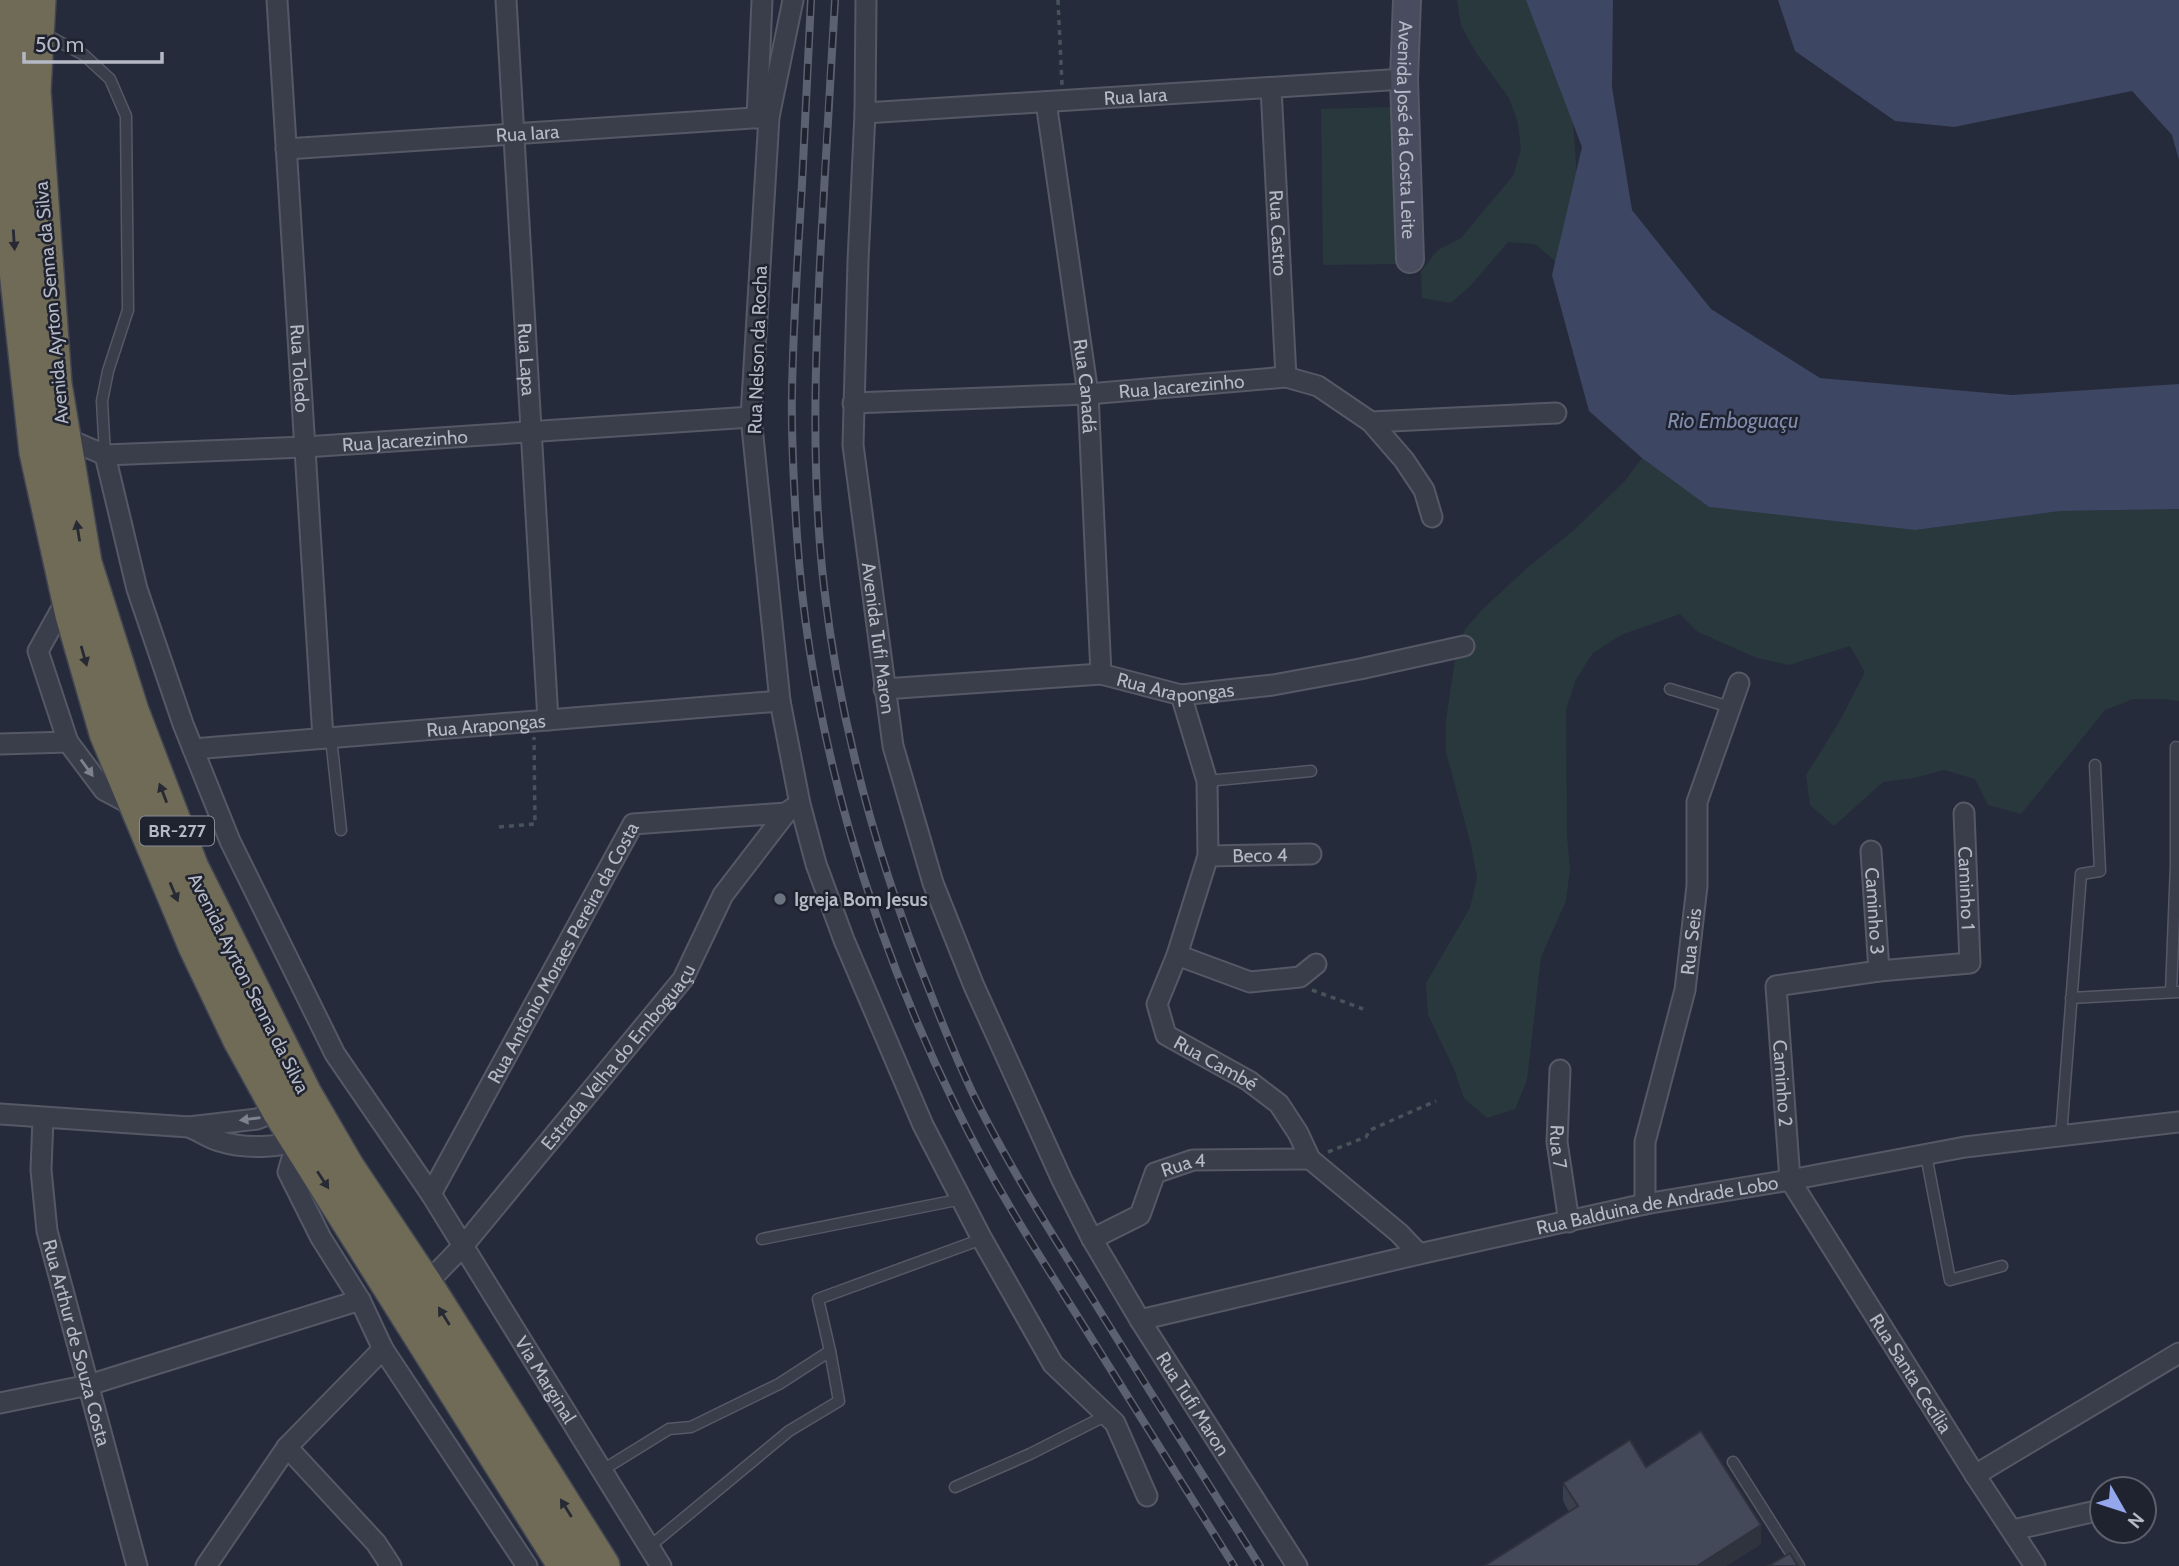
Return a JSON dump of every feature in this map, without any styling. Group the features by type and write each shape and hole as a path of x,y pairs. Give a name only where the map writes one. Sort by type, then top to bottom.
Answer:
{"highway":[{"name":"Avenida Ayrton Senna da Silva","path":"12,0 8,103 14,243 37,452 68,596 107,733 197,946 240,1038 292,1103"},
{"name":"Avenida Ayrton Senna da Silva","path":"37,15 33,91 54,384 84,563 131,711 191,868 292,1103 566,1566"},
{"name":"Avenida Ayrton Senna da Silva","path":"310,1134 346,1168 425,1285 602,1566"}],"street":[{"name":"Rua Toledo","path":"277,0 305,447 327,738"},
{"name":"Rua Lapa","path":"506,0 531,432 541,721"},
{"path":"762,0 763,118"},
{"name":"Rua Nelson da Rocha","path":"793,0 763,118 751,417 793,808 844,940 923,1125 982,1239 1053,1364 1115,1423 1147,1496"},
{"name":"Avenida Tufi Maron","path":"866,0 866,113 853,445 893,746 933,883 974,986 1062,1180 1092,1239"},
{"name":"Avenida José da Costa Leite","path":"1408,0 1404,79 1410,259"},
{"name":"Rua Iara","path":"866,113 1404,79"},
{"name":"Rua Castro","path":"1271,88 1286,377"},
{"name":"Rua Canadá","path":"1054,101 1087,394 1101,674"},
{"name":"Rua Iara","path":"286,149 763,118"},
{"name":"Rua Jacarezinho","path":"853,403 1087,394 1286,377 1318,386 1371,422 1411,470 1424,491 1432,517"},
{"path":"1371,422 1556,413"},
{"name":"Rua Jacarezinho","path":"63,437 106,455 305,447 751,417"},
{"name":"Via Marginal","path":"106,455 137,589 193,749 230,841 335,1054 431,1194 661,1566"},
{"path":"68,596 38,650 68,742 104,790 138,808"},
{"name":"Rua Arapongas","path":"884,689 1101,674 1181,695 1273,685 1464,646"},
{"name":"Rua Seis","path":"1645,1204 1645,1142 1685,990 1697,886 1697,802 1739,683"},
{"name":"Rua Cambé","path":"1181,695 1207,781 1208,856 1177,955 1157,1004 1166,1035 1249,1081 1279,1104 1298,1133 1310,1159 1399,1233 1419,1254"},
{"name":"Rua Arapongas","path":"193,749 780,701"},
{"path":"0,744 68,742"},
{"name":"Rua Antônio Moraes Pereira da Costa","path":"431,1194 633,824 793,808"},
{"name":"Estrada Velha do Emboguaçu","path":"425,1285 463,1246 683,979 723,895 793,808"},
{"name":"Caminho 1","path":"1879,971 1970,964 1964,813"},
{"name":"Caminho 3","path":"1871,851 1879,971"},
{"name":"Beco 4","path":"1208,856 1311,854"},
{"path":"1177,955 1250,982 1300,977 1316,964"},
{"name":"Caminho 2","path":"1790,1180 1776,986 1879,971"},
{"name":"Rua 7","path":"1560,1070 1557,1142 1569,1222"},
{"path":"0,1114 189,1127 257,1119 292,1103"},
{"name":"Rua Arthur de Souza Costa","path":"43,1118 41,1170 47,1231 138,1566"},
{"name":"Rua Balduina de Andrade Lobo","path":"1140,1320 1645,1204 1965,1147 2179,1122"},
{"path":"189,1127 220,1142 276,1147 310,1134"},
{"path":"310,1134 288,1172 321,1238 360,1300 383,1349 527,1566"},
{"name":"Rua 4","path":"1092,1239 1140,1215 1155,1173 1193,1160 1310,1159"},
{"name":"Rua Santa Cecília","path":"1790,1180 2035,1566"},
{"name":"Rua Tufi Maron","path":"1092,1239 1140,1320 1297,1566"},
{"path":"0,1403 89,1385 360,1300"},
{"path":"206,1566 287,1447 383,1349"},
{"path":"1975,1475 2179,1353"},
{"path":"287,1447 376,1544 391,1566"},
{"path":"2013,1530 2088,1513"}],"lane":[{"path":"37,15 110,79 126,116 128,310 108,372 102,401 106,455"},
{"path":"1670,689 1730,707"},
{"path":"327,738 341,830"},
{"path":"2071,998 2175,992 2176,747"},
{"path":"2061,1136 2081,874 2100,871 2095,765"},
{"path":"1207,781 1311,771"},
{"path":"1926,1155 1950,1280 2002,1266"},
{"path":"762,1239 962,1199"},
{"path":"649,1547 789,1431 839,1401 818,1300 982,1239"},
{"path":"600,1471 669,1429 691,1427 779,1384 830,1351"},
{"path":"954,1487 1030,1454 1107,1415"},
{"path":"1733,1462 1793,1561"}],"path":[{"path":"1054,101 1058,0"},
{"path":"499,827 535,824 541,721"},
{"path":"1300,977 1302,986 1363,1009"},
{"path":"1310,1159 1366,1137 1370,1130 1436,1101"}],"shaded area":[{"path":"1457,0 1536,0 1572,108 1580,245 1555,261 1535,244 1508,242 1472,284 1451,303 1422,298 1421,271 1438,250 1461,238 1513,176 1521,149 1518,123 1509,98 1477,54 1461,26"},
{"path":"1394,107 1396,264 1323,265 1321,109"},
{"path":"1642,458 1709,507 1915,530 2060,511 2179,509 2179,701 2133,699 2105,710 2021,814 1988,805 1975,779 1944,770 1883,782 1834,826 1810,805 1806,775 1838,724 1865,672 1850,646 1789,665 1757,658 1698,632 1680,614 1621,635 1593,653 1576,679 1566,709 1567,836 1570,869 1566,901 1541,957 1527,1080 1515,1109 1487,1118 1464,1098 1454,1069 1428,1015 1426,983 1470,908 1477,878 1446,752 1446,721 1455,659 1465,629 1485,607 1574,530 1624,482"}],"water":[{"name":"Rio Emboguaçu","path":"1526,0 1613,0 1612,87 1632,210 1711,309 1820,378 2011,395 2179,384 2179,509 2060,511 1915,530 1709,507 1642,458 1589,411 1552,275 1582,147"},
{"path":"1778,0 2179,0 2179,160 2172,135 2132,91 1954,127 1895,121 1795,51"}],"building":[{"path":"1701,1431 1761,1525 1697,1566 1484,1566 1578,1506 1563,1483 1630,1440 1646,1467"},
{"path":"1790,1553 1798,1566 1768,1566"}],"railway":[{"path":"811,0 793,342 793,465 804,609 815,683 849,829 897,972 925,1041 970,1134 1030,1240 1234,1566"},
{"path":"835,0 817,329 817,501 831,639 864,793 911,943 976,1100 1049,1228 1260,1566"}],"place":[{"name":"Igreja Bom Jesus","path":"780,899"}]}
